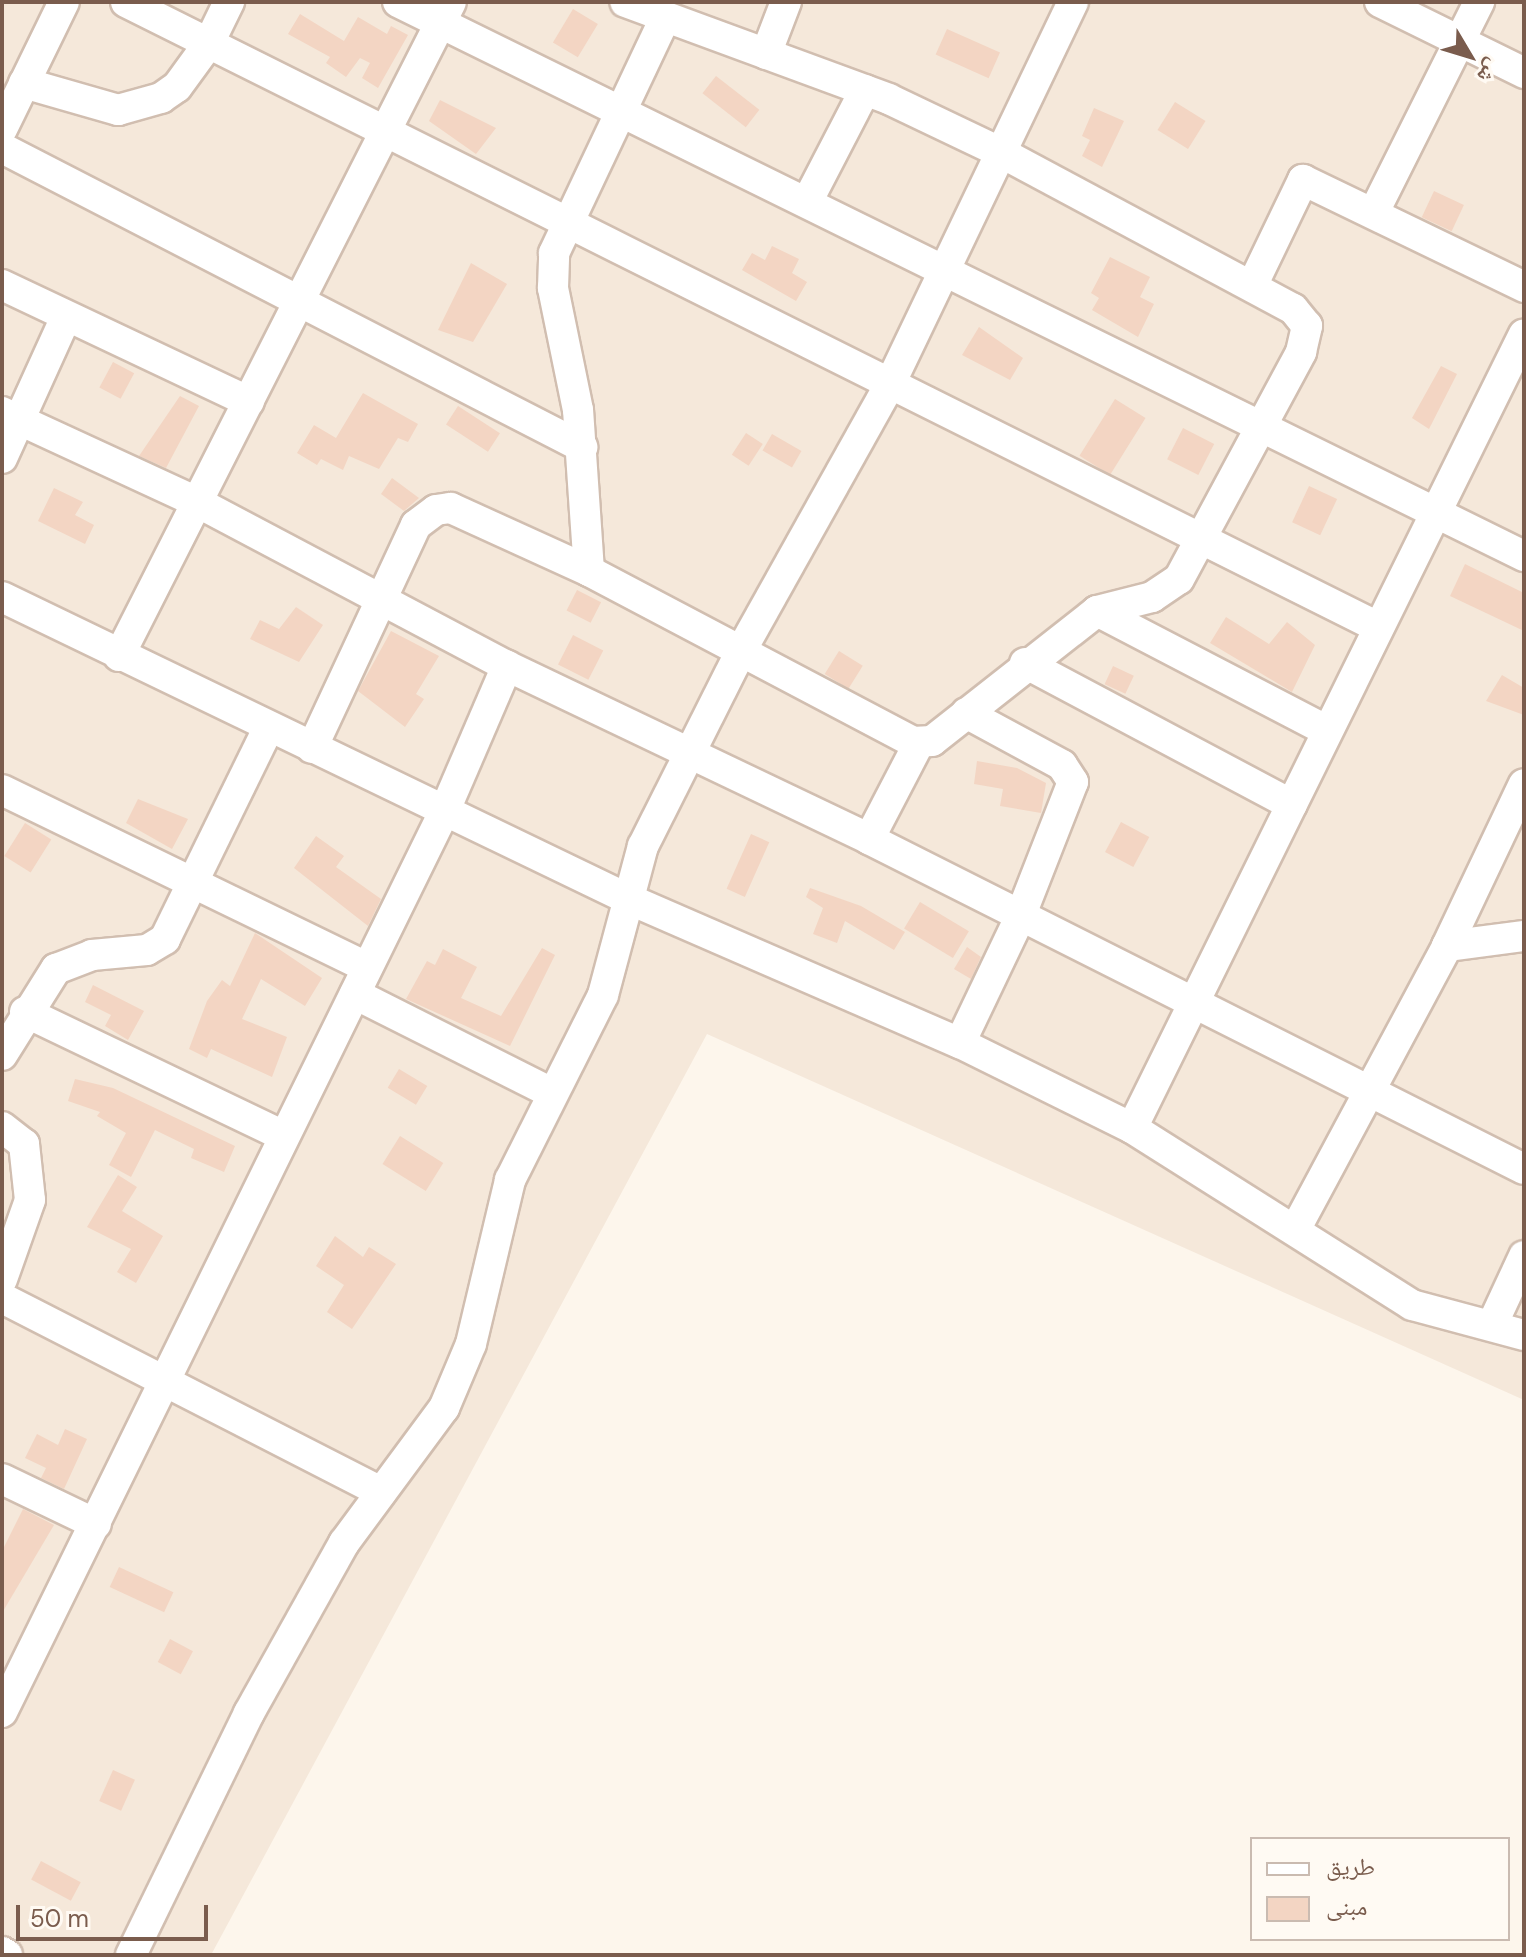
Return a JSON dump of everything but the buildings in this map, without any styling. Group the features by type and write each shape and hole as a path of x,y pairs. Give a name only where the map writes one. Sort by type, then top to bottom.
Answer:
{"street":[{"path":"2,129 64,2"},
{"path":"126,2 1376,626"},
{"path":"24,83 90,106 139,106 177,87 209,43 229,2"},
{"path":"398,2 445,12 621,109 1524,556"},
{"path":"312,748 416,525 436,510 465,513 589,571 919,743 932,741 1025,663 1097,611 1152,597 1179,579 1261,427 1307,326 1293,309 1002,153 865,90 625,2"},
{"path":"766,54 786,2"},
{"path":"131,1955 249,1713 344,1543 381,1492 413,1457 455,1382 471,1344 510,1180 603,995 626,898 643,846 742,649 890,384 1073,2"},
{"path":"1380,2 1524,73"},
{"path":"1374,212 1479,2"},
{"path":"119,656 301,302 383,130 445,12"},
{"path":"589,571 582,447 553,288 554,253 566,220 665,18"},
{"path":"807,202 865,90"},
{"path":"2,148 582,447"},
{"path":"1252,286 1303,180 1524,287"},
{"path":"2,285 249,402"},
{"path":"2,458 11,416 66,317"},
{"path":"1132,1128 1292,805 1376,626 1436,513 1524,334"},
{"path":"11,416 197,502 507,666 869,839 1369,1095 1524,1169"},
{"path":"2,597 626,898 960,1043 1132,1128 1412,1305 1524,1335"},
{"path":"1097,611 1326,730"},
{"path":"1025,663 1292,805"},
{"path":"2,1712 96,1524 162,1380 445,810 507,666"},
{"path":"960,1043 1020,917 1070,791 1071,773 966,713"},
{"path":"2,1055 44,980 68,961 147,950 165,939 195,884 269,727"},
{"path":"869,839 919,743"},
{"path":"1295,1230 1447,946 1524,784"},
{"path":"2,790 195,884 552,1093"},
{"path":"1447,946 1524,936"},
{"path":"25,1012 284,1136"},
{"path":"2,1127 24,1144 30,1170 30,1200 2,1279"},
{"path":"1492,1325 1524,1256"},
{"path":"2,1298 381,1492"},
{"path":"2,1479 96,1524"}],"shaded area":[{"path":"2,2 1524,2 1524,1400 707,1034 211,1955 2,1955"}]}
